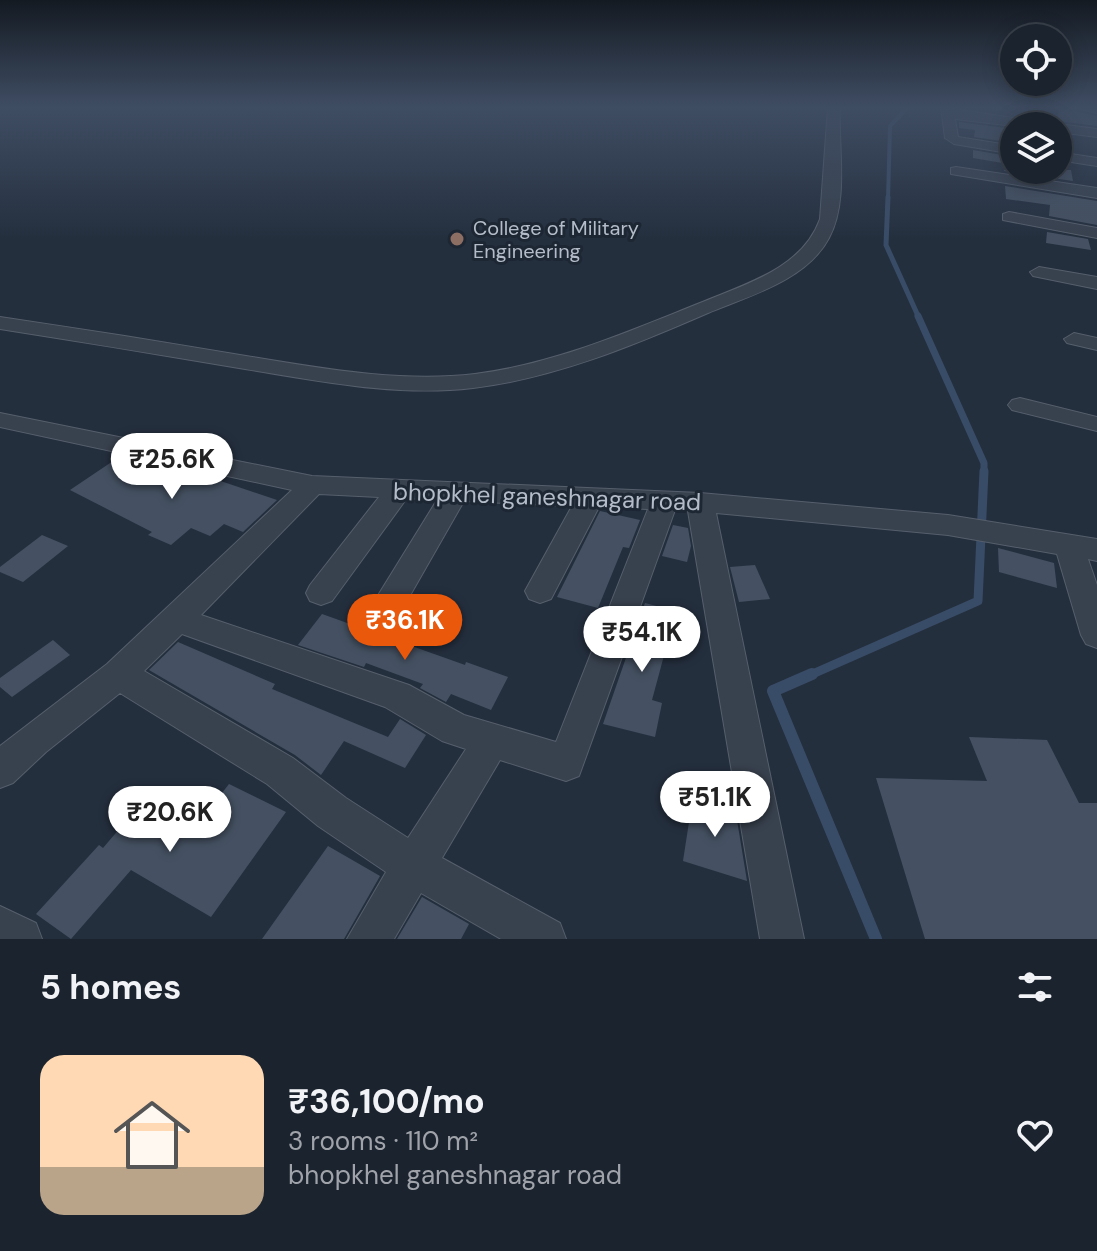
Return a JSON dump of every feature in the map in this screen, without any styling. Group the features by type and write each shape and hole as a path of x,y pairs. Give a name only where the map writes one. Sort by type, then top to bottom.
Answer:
{"street":[{"path":"0,323 348,379 432,384 475,381 577,358 633,338 792,266 815,248 825,225 832,188 833,151"},
{"path":"1072,158 1097,162"},
{"path":"956,171 1097,193"},
{"path":"1009,217 1097,233"},
{"path":"1039,272 1097,283"},
{"path":"1074,339 1097,344"},
{"path":"1020,405 1097,424"},
{"name":"bhopkhel ganeshnagar road","path":"0,420 312,485 700,502 948,525 1083,547"},
{"path":"0,770 33,740 119,674 312,485"},
{"path":"321,593 398,491"},
{"path":"393,597 455,493"},
{"path":"540,591 590,498"},
{"path":"176,619 397,696 455,729 566,763 665,501"},
{"path":"700,502 782,939"},
{"path":"1083,547 1097,635"},
{"path":"119,674 280,771 332,812 413,865 544,939"},
{"path":"369,939 492,740"},
{"path":"0,928 20,939"}],"building":[{"path":"973,151 1000,155 1000,163 973,158"},
{"path":"1005,186 1097,201 1097,225 1049,216 1050,205 1006,199"},
{"path":"1047,232 1088,239 1091,250 1046,243"},
{"path":"119,457 166,478 175,472 190,478 197,473 277,500 243,532 224,524 210,536 191,528 171,545 70,490"},
{"path":"600,511 640,520 629,548 623,547 598,608 557,597"},
{"path":"673,525 688,528 691,546 687,562 662,556"},
{"path":"42,535 68,546 23,582 0,572 0,567"},
{"path":"998,548 1054,563 1057,588 999,572"},
{"path":"755,565 770,599 739,602 730,567"},
{"path":"645,603 676,611 652,700 662,703 655,737 603,724"},
{"path":"322,614 465,665 466,662 508,677 491,710 451,694 446,702 420,688 423,684 366,663 364,667 298,645"},
{"path":"53,640 70,655 12,697 0,687 0,678"},
{"path":"178,642 275,684 272,689 388,737 400,719 426,735 405,768 344,741 321,775 295,755 149,670"},
{"path":"969,737 1047,740 1079,803 1097,803 1097,939 925,939 876,778 987,781"},
{"path":"229,784 286,812 211,917 131,870 71,939 36,914 99,845 103,848 156,786 207,812"},
{"path":"693,796 735,808 747,881 683,861"},
{"path":"328,846 380,876 344,939 262,939"},
{"path":"422,897 469,924 461,939 397,939"}],"waterway":[{"path":"888,199 889,151"},
{"path":"888,197 886,245 919,318"},
{"path":"918,316 984,463 984,471"},
{"path":"808,676 978,601 984,471"},
{"path":"812,674 773,691 876,939"}],"place":[{"name":"College of Military Engineering","path":"457,239"}]}
